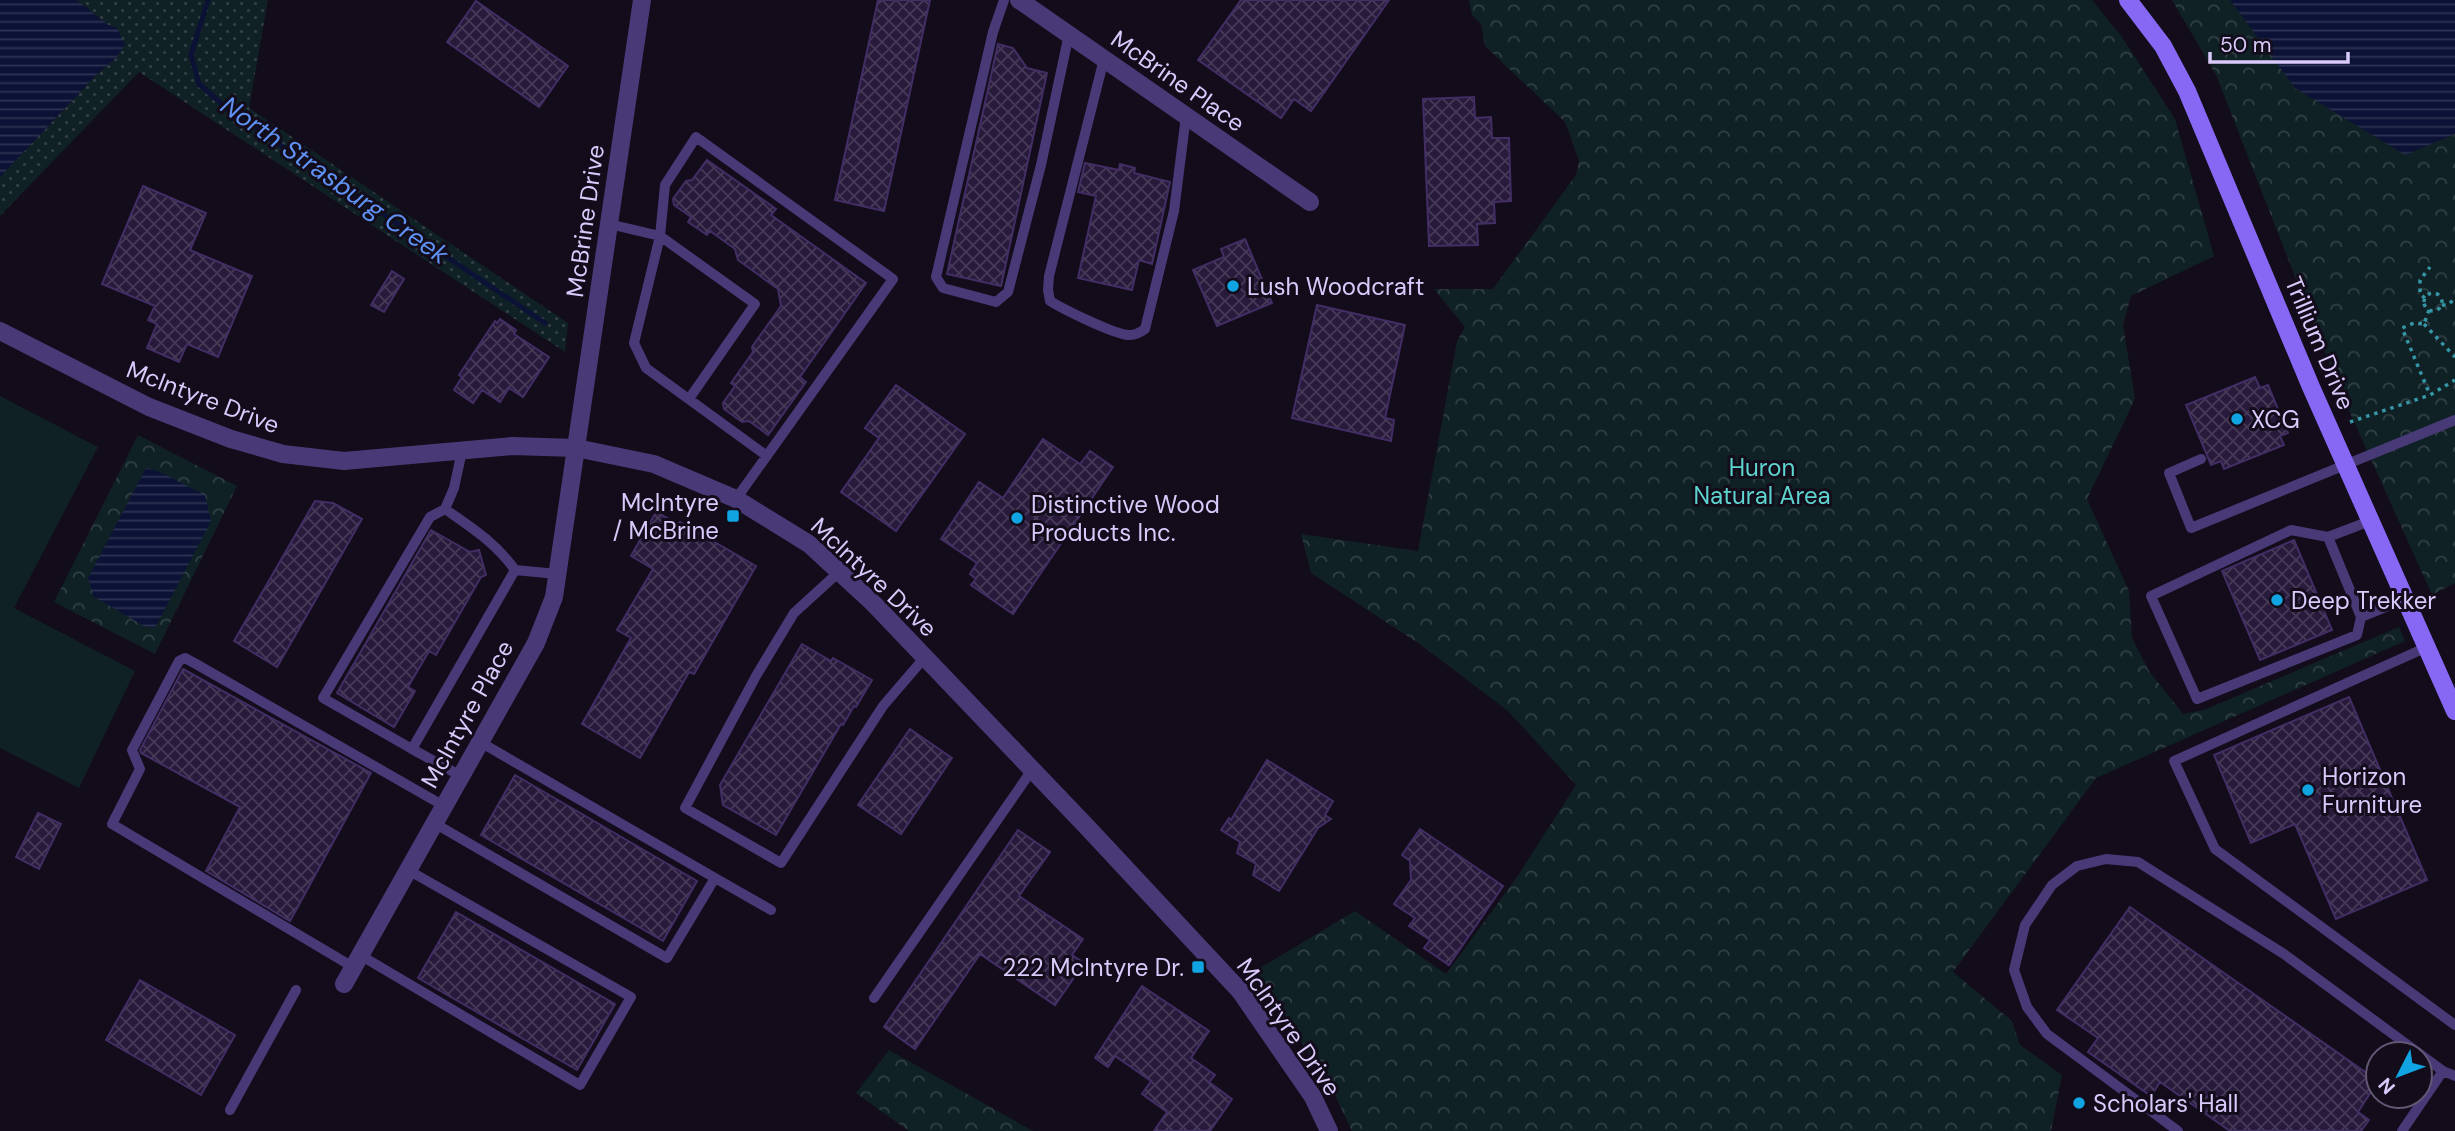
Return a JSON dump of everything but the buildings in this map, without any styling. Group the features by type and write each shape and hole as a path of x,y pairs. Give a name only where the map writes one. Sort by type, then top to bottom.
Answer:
{"street":[{"name":"McBrine Drive","path":"576,448 642,0"},
{"name":"McBrine Place","path":"1019,0 1310,202"},
{"name":"Trillium Drive","path":"2129,0 2163,46 2187,91 2370,521 2455,711"},
{"name":"McIntyre Drive","path":"0,331 149,407 230,439 283,454 344,461 512,446 576,448 654,464 736,499 809,544 874,604 1240,991 1312,1097 1329,1131"},
{"name":"McIntyre Place","path":"344,984 536,643 554,597 576,448"}],"lane":[{"path":"1003,0 993,32 936,277 943,288 996,302 1008,292 1041,164 1069,34"},
{"path":"1104,59 1049,276 1050,301 1062,309 1128,336 1140,333 1145,328 1174,211 1186,116"},
{"path":"736,499 767,456 894,279 696,137 665,185 660,236 634,343 646,368 767,456"},
{"path":"609,224 660,236 755,304 689,399"},
{"path":"2201,459 2169,473 2192,528 2455,420"},
{"path":"461,776 323,698 430,517 445,509 454,488 462,451"},
{"path":"445,509 492,542 515,570 557,575"},
{"path":"2328,537 2361,617 2357,635 2197,699 2151,596 2291,530 2328,537 2370,521"},
{"path":"412,749 515,570"},
{"path":"839,572 794,613 756,676 685,808 781,863 883,706 925,657"},
{"path":"2361,617 2405,598"},
{"path":"2427,647 2174,761 2215,849 2455,1025"},
{"path":"408,870 631,997 580,1085 111,824 140,769 132,750 179,661 185,658 196,664 444,806"},
{"path":"480,742 771,910"},
{"path":"874,998 1032,770"},
{"path":"434,823 667,958 715,878"},
{"path":"2178,1131 2047,1034 2027,1007 2014,970 2025,925 2052,885 2077,866 2106,859 2138,862 2284,954 2443,1071 2455,1076"},
{"path":"230,1110 296,990"},
{"path":"2402,1131 2443,1071"}],"path":[{"path":"2425,298 2420,294 2420,280 2430,267"},
{"path":"2425,298 2431,293 2438,294 2442,305"},
{"path":"2425,298 2425,305 2429,310 2436,311 2455,299"},
{"path":"2424,324 2429,310"},
{"path":"2430,395 2402,328 2414,323 2424,324 2455,357"},
{"path":"2350,422 2430,395 2455,380"}],"green space":[{"path":"77,0 268,0 249,108 568,323 565,352 139,72 0,216 0,177 99,72 116,58 117,28 108,25"},
{"name":"Huron Natural Area","path":"1469,0 2092,0 2122,37 2175,119 2214,256 2131,296 2123,325 2135,399 2087,499 2129,591 2132,638 2149,671 2183,714 2204,710 2399,627 2405,641 2096,778 1953,972 2012,1021 2020,1045 2062,1075 2051,1131 1352,1131 1332,1089 1255,971 1355,911 1446,974 1517,877 1576,785 1508,711 1421,645 1311,573 1301,534 1418,551 1457,341 1465,327 1434,289 1493,289 1576,175 1579,161 1565,122 1485,46 1481,24 1472,15"},
{"path":"2172,0 2455,0 2455,583 2432,595 2338,386 2216,75"},
{"path":"0,396 98,447 14,608 135,671 79,788 0,748"},
{"path":"138,435 237,486 155,654 54,602"},
{"path":"889,1050 1033,1131 909,1131 856,1093"}],"water":[{"path":"0,0 77,0 108,25 117,28 125,45 116,58 99,72 0,177"},
{"path":"2230,0 2455,0 2455,134 2405,155 2295,88"},
{"path":"146,468 158,471 205,495 211,521 155,628 144,626 94,597 88,578"}],"waterway":[{"name":"North Strasburg Creek","path":"208,0 191,55 199,84 230,111 545,323"}],"place":[{"name":"Lush Woodcraft","path":"1233,286"},
{"name":"XCG","path":"2237,419"},
{"name":"McIntyre / McBrine","path":"733,516"},
{"name":"Distinctive Wood Products Inc.","path":"1017,518"},
{"name":"Deep Trekker","path":"2277,600"},
{"name":"Horizon Furniture","path":"2308,790"},
{"name":"222 McIntyre Dr.","path":"1198,967"},
{"name":"Scholars' Hall","path":"2079,1103"}]}
